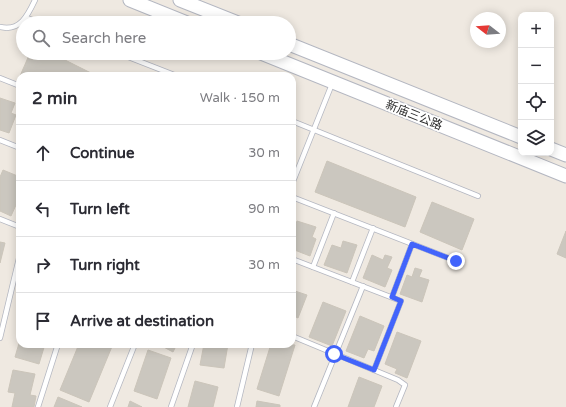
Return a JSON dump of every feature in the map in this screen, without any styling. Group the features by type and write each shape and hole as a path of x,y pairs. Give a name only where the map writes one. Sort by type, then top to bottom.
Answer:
{"main road":[{"path":"130,0 170,16"},
{"path":"180,0 220,16"},
{"name":"新庙三公路","path":"296,47 518,135"},
{"name":"新庙三公路","path":"278,60 566,176"},
{"path":"554,150 566,155"}],"lane":[{"path":"28,16 36,0"},
{"path":"0,27 14,27 16,26"},
{"path":"136,60 167,72"},
{"path":"0,78 16,84"},
{"path":"296,174 333,82"},
{"path":"296,123 478,196"},
{"path":"0,140 16,146"},
{"path":"296,199 456,261"},
{"path":"313,267 334,213"},
{"path":"0,219 16,225"},
{"path":"352,282 373,228"},
{"path":"392,297 412,244"},
{"path":"296,261 401,301 374,370"},
{"path":"0,338 16,271"},
{"path":"314,407 334,354 363,286"},
{"path":"296,338 398,380 405,385 396,407"},
{"path":"38,407 57,348"},
{"path":"110,407 133,348"},
{"path":"171,407 192,348"},
{"path":"237,407 251,348"}],"building":[{"path":"27,60 65,60 89,72 22,72"},
{"path":"0,98 15,103 11,113 16,115 9,133 0,130"},
{"path":"327,161 416,197 405,227 315,192"},
{"path":"3,170 16,175 16,205 11,216 0,211 0,177"},
{"path":"432,202 474,219 462,250 420,232"},
{"path":"297,221 316,227 312,237 316,239 310,256 296,251"},
{"path":"566,231 566,258 557,254"},
{"path":"343,241 357,245 347,273 324,265 332,245 341,248"},
{"path":"0,242 5,243 0,263"},
{"path":"372,255 383,260 385,255 392,257 387,268 392,270 385,287 363,278"},
{"path":"415,268 422,270 419,277 429,280 422,302 400,294 407,275 412,277"},
{"path":"296,291 307,295 298,318 296,317"},
{"path":"323,302 346,311 332,346 309,337"},
{"path":"360,316 384,326 374,351 368,349 364,358 346,351"},
{"path":"397,332 421,341 407,378 395,373 397,369 385,364"},
{"path":"18,348 44,348 39,364 15,357"},
{"path":"77,348 111,348 89,402 60,390"},
{"path":"166,348 175,348 173,352"},
{"path":"203,348 227,348 224,368 200,365"},
{"path":"270,348 294,348 279,396 257,389"},
{"path":"148,350 171,358 157,399 134,391"},
{"path":"13,370 35,374 30,395 36,396 34,407 12,407 15,393 8,392"},
{"path":"359,377 382,386 374,407 348,407"},
{"path":"195,381 218,387 213,407 188,407"},
{"path":"58,397 82,407 54,407"},
{"path":"130,401 142,407 128,407"},
{"path":"257,401 280,405 280,407 256,407"}],"route":[{"path":"334,354 374,370 401,301 392,297 412,244 456,261"}]}
